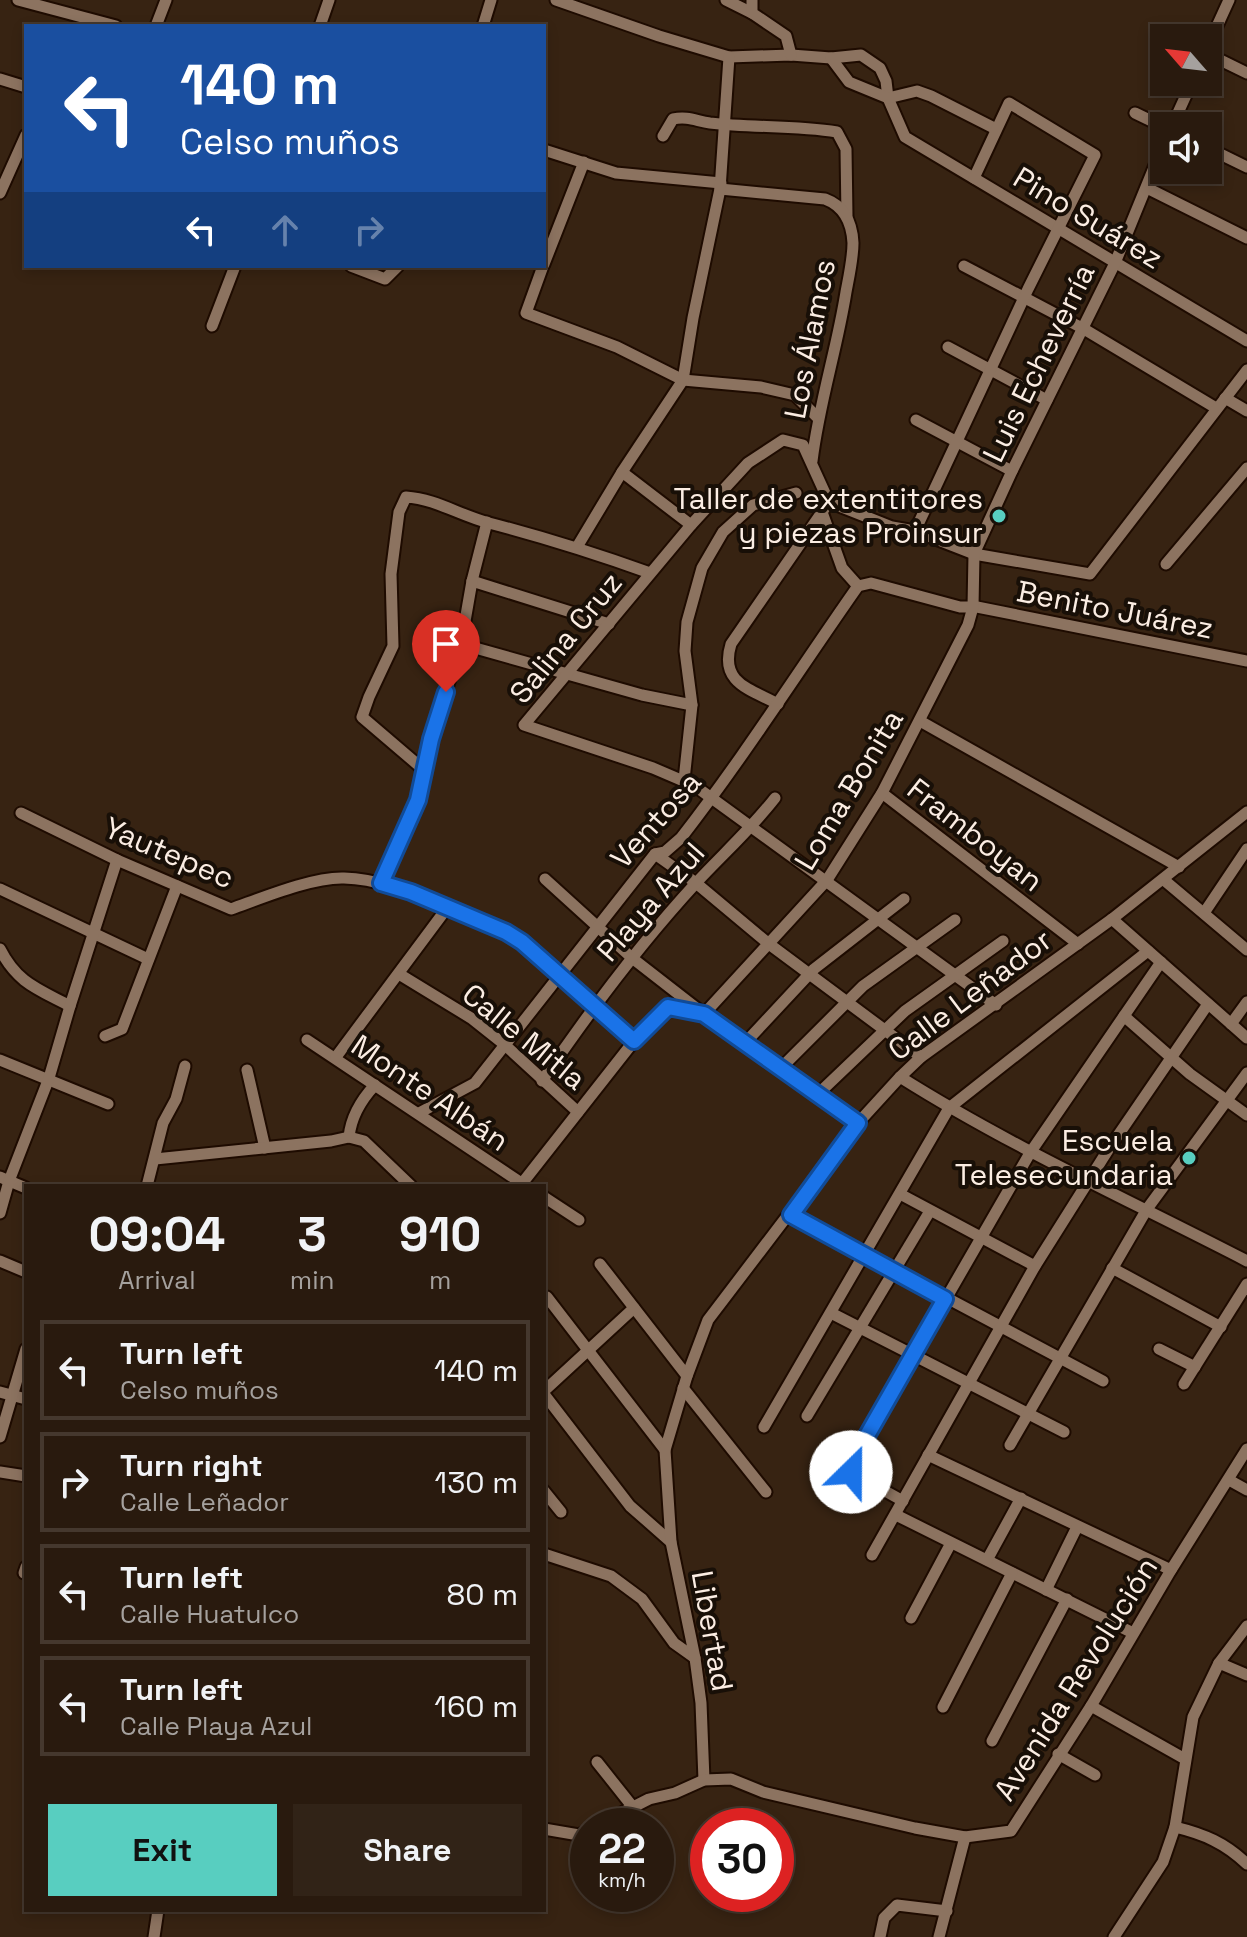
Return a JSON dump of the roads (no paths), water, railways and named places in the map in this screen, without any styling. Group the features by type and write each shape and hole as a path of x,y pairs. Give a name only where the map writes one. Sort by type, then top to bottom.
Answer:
{"street":[{"path":"18,0 108,24"},
{"path":"157,24 166,0"},
{"path":"321,24 329,0"},
{"path":"484,24 491,0"},
{"path":"556,0 729,57 861,55 880,68 886,81 888,98"},
{"path":"726,0 752,6 786,36 791,55"},
{"path":"1218,24 1229,0"},
{"path":"577,547 683,380 720,186 729,57"},
{"path":"820,58 849,82 888,98 917,91 996,129"},
{"path":"1222,61 1247,73"},
{"path":"0,79 24,86"},
{"name":"Pino Suárez","path":"888,98 905,137 1247,341"},
{"path":"915,531 1024,297 1095,155 1009,103 974,178"},
{"path":"1135,113 1150,120"},
{"path":"663,136 673,119 687,116 711,123 837,132 846,149 848,219"},
{"path":"0,193 20,165 24,145"},
{"name":"Los Álamos","path":"546,151 616,173 825,199 841,207 848,219 853,244 834,355 817,417 811,462"},
{"path":"1222,155 1247,167"},
{"path":"546,260 584,162"},
{"name":"Luis Echeverría","path":"973,607 974,554 1084,329 1150,180"},
{"path":"1147,188 1247,238"},
{"path":"964,266 1084,329 1216,408"},
{"path":"212,326 234,268"},
{"path":"356,268 385,279 396,268"},
{"path":"543,268 526,313 617,347 683,380 761,387 795,395 817,417"},
{"path":"948,347 1047,400"},
{"path":"811,462 829,502 974,554 1090,574 1247,370"},
{"path":"1225,398 1247,411"},
{"path":"916,420 1012,471"},
{"name":"Salina Cruz","path":"753,827 684,780 524,725 691,525 748,463 783,440 803,445 811,462"},
{"path":"1166,564 1247,468"},
{"path":"622,472 691,525"},
{"path":"684,780 692,705 685,651 687,622 702,568 723,532 753,505 796,493"},
{"path":"424,770 362,717 393,646 391,574 399,512 406,497 427,498 487,522 577,547 650,573"},
{"path":"778,704 733,678 728,670 728,654 731,644 829,502"},
{"path":"822,512 842,568 858,586 871,583 960,607 973,607"},
{"path":"381,883 418,800 431,739 461,644 487,522"},
{"path":"472,581 609,624"},
{"name":"Ventosa","path":"419,1113 475,1083 655,854 673,846 712,797 858,586"},
{"name":"Benito Juárez","path":"973,607 1247,661"},
{"name":"Loma Bonita","path":"704,1014 827,880 882,793 968,625 973,607"},
{"path":"461,644 642,695 692,705"},
{"path":"920,721 1179,867"},
{"name":"Framboyan","path":"882,793 1078,944"},
{"name":"Playa Azul","path":"542,1081 594,1005 632,958 696,883 753,827 775,798"},
{"name":"Calle Leñador","path":"687,1376 708,1320 791,1215 858,1123 900,1077 921,1057 1164,880 1247,812"},
{"name":"Yautepec","path":"21,813 117,860 231,909 300,886 342,878 381,883 411,892 506,932 522,942 634,1041"},
{"path":"753,827 996,1005"},
{"path":"1204,913 1247,849"},
{"path":"655,854 921,1057"},
{"path":"0,1213 4,1179 49,1078 117,860"},
{"path":"545,879 632,958 704,1014 858,1123"},
{"path":"1164,880 1245,944"},
{"path":"105,1036 122,1029 177,886"},
{"path":"0,889 148,959"},
{"path":"745,1043 809,974 904,899"},
{"path":"336,1057 447,908"},
{"path":"1112,919 1247,1038"},
{"path":"781,1068 863,986 955,920"},
{"path":"817,1095 884,1029 954,974 1003,941"},
{"path":"0,949 9,968 21,981 70,1006"},
{"path":"764,1427 949,1108 1148,951"},
{"path":"903,1501 851,1472 861,1446 1030,1153 1161,962"},
{"name":"Calle Mitla","path":"399,974 471,1018 578,1112"},
{"path":"1231,1024 1247,1002"},
{"path":"872,1555 1035,1266 1088,1180 1208,1004"},
{"path":"524,1184 634,1041 668,1007 704,1014"},
{"path":"1124,1016 1226,1102 1247,1115"},
{"name":"Monte Albán","path":"307,1040 522,1184"},
{"path":"0,1060 108,1104"},
{"path":"148,1184 163,1123 176,1099 185,1066"},
{"path":"247,1070 265,1148"},
{"path":"1010,1445 1147,1209 1247,1073"},
{"path":"900,1077 1030,1153 1247,1261"},
{"path":"349,1137 351,1121 375,1085"},
{"path":"155,1159 349,1137 364,1141 409,1184"},
{"path":"4,1179 24,1187"},
{"path":"900,1194 1035,1266"},
{"path":"546,1198 579,1220"},
{"path":"807,1416 930,1211"},
{"path":"791,1215 1103,1381"},
{"path":"0,1261 24,1271"},
{"path":"600,1264 687,1376"},
{"path":"1112,1268 1221,1327"},
{"path":"1184,1384 1247,1284"},
{"path":"547,1297 665,1450"},
{"path":"546,1390 634,1308"},
{"path":"831,1313 1064,1432"},
{"path":"1159,1349 1195,1367"},
{"path":"0,1437 6,1394 24,1355"},
{"name":"Libertad","path":"687,1376 665,1450 671,1542 701,1703 704,1780"},
{"path":"683,1388 766,1492"},
{"path":"546,1395 630,1506 671,1542"},
{"name":"Avenida Revolución","path":"704,1780 731,1779 763,1792 965,1837 1011,1831 1247,1449"},
{"path":"928,1455 1171,1570"},
{"path":"0,1472 24,1476"},
{"path":"1229,1480 1247,1490"},
{"path":"546,1493 561,1512"},
{"path":"987,1560 1021,1498"},
{"path":"896,1515 1133,1633"},
{"path":"1046,1590 1077,1527"},
{"path":"911,1618 951,1543"},
{"path":"546,1555 611,1576 642,1599 674,1643 695,1658"},
{"path":"943,1707 1012,1573"},
{"path":"992,1741 1067,1599"},
{"path":"1114,1937 1163,1862 1175,1827 1193,1717 1219,1663 1247,1626"},
{"path":"1219,1663 1247,1675"},
{"path":"1091,1706 1185,1759"},
{"path":"1058,1754 1095,1775"},
{"path":"597,1762 632,1806"},
{"path":"628,1808 704,1780"},
{"path":"1175,1827 1201,1833 1223,1844 1247,1864"},
{"path":"546,1829 570,1833"},
{"path":"939,1937 965,1837"},
{"path":"880,1937 884,1918 897,1905 947,1911"},
{"path":"154,1937 158,1912"}],"place":[{"name":"Taller de extentitores y piezas Proinsur","path":"999,516"},
{"name":"Escuela Telesecundaria","path":"1189,1158"}]}
